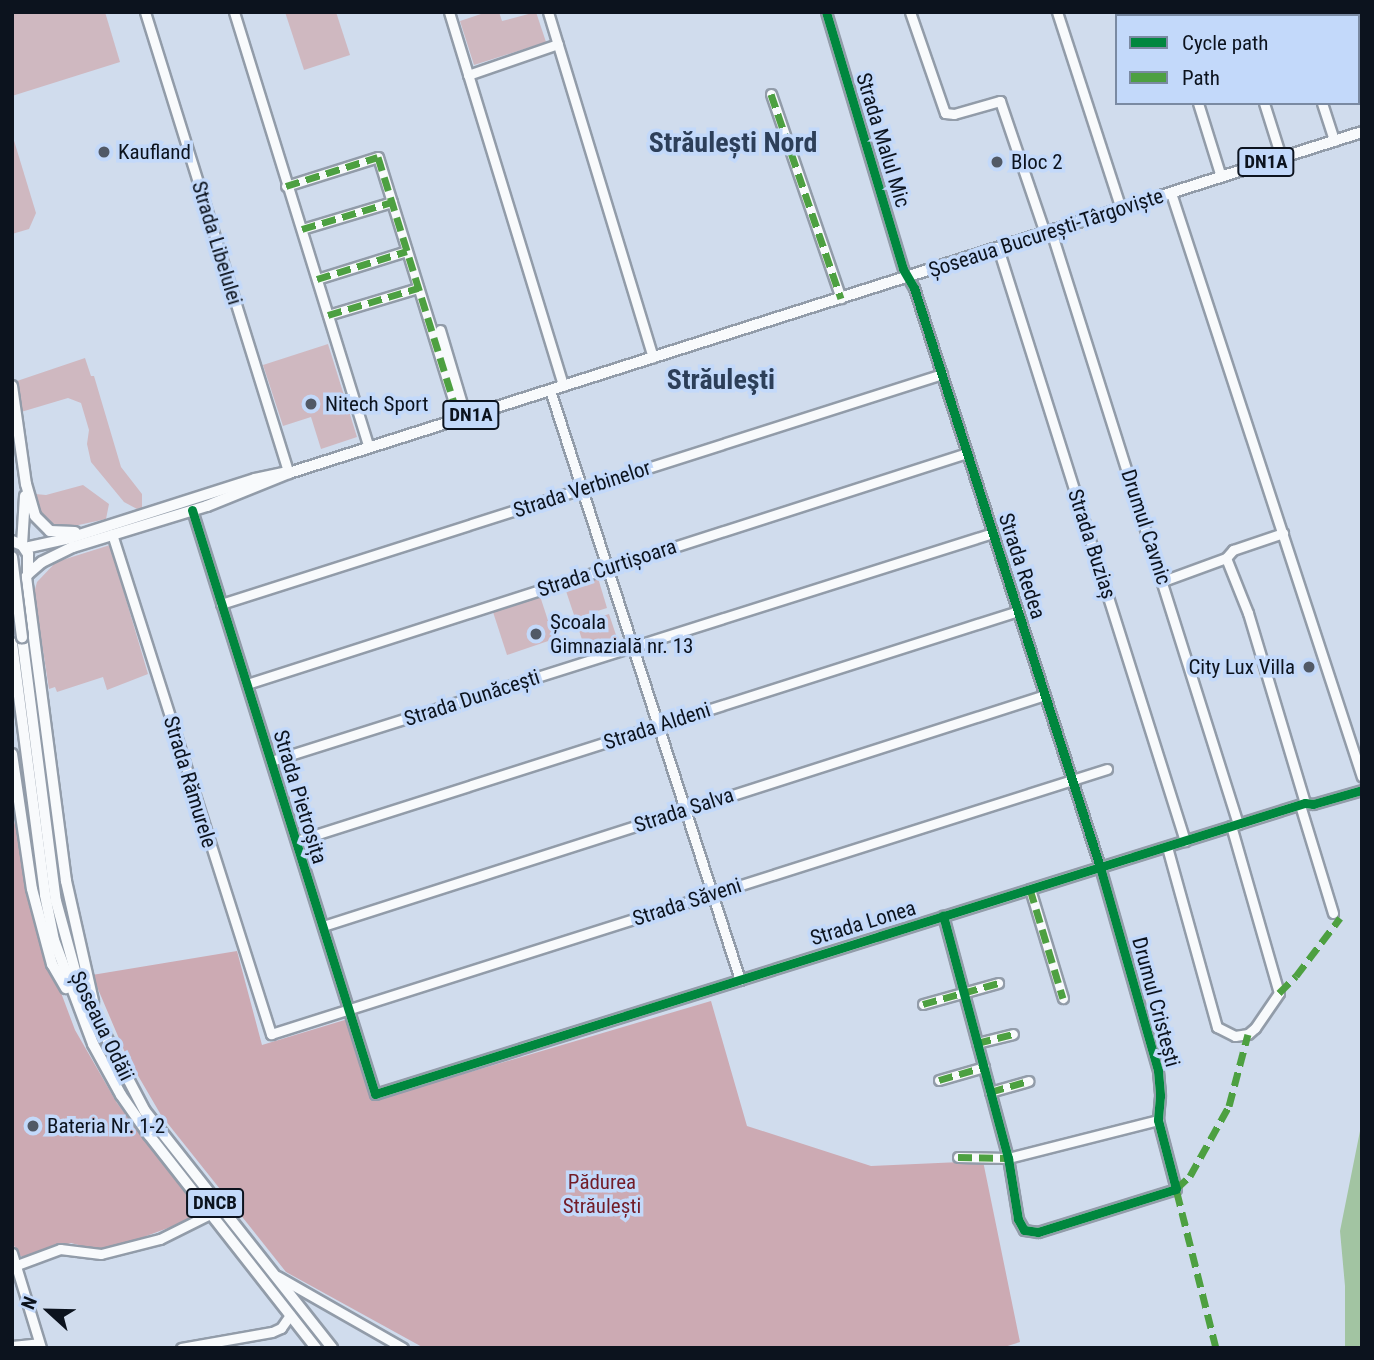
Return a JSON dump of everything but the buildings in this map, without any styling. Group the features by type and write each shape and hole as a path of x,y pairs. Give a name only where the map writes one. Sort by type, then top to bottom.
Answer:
{"main road":[{"name":"Șoseaua București-Târgoviște","path":"27,575 57,554 192,510 289,473 1362,132"},
{"path":"12,386 26,484 35,516 44,528 61,532 99,529"},
{"name":"Șoseaua București-Târgoviște","path":"20,545 99,529 255,479 289,473"},
{"path":"26,484 20,545 30,561 27,575 65,881 83,969 100,1027"},
{"name":"Șoseaua Odăii","path":"12,557 17,640 45,895 54,940 79,1010 103,1066 121,1096 316,1348"},
{"name":"DN1A","path":"12,586 27,575"},
{"name":"Șoseaua Odăii","path":"17,640 59,914 79,985 119,1066 152,1121 332,1348"},
{"path":"12,754 35,900 52,964 79,1010"}],"street":[{"name":"Strada Libelulei","path":"145,12 289,473"},
{"path":"234,12 369,447"},
{"path":"449,12 563,386"},
{"path":"548,12 653,357"},
{"name":"Strada Malul Mic","path":"826,12 903,269 909,276"},
{"name":"Drumul Cavnic","path":"909,12 945,113 954,114 1000,100 1048,232 1163,581 1234,825 1279,993 1248,1034 1235,1036 1217,1027 1167,846"},
{"path":"1057,12 1121,209"},
{"path":"468,75 558,44"},
{"path":"771,94 841,298"},
{"path":"1199,105 1221,177"},
{"path":"1265,105 1281,157"},
{"path":"1323,105 1334,141"},
{"path":"286,186 377,157 462,418"},
{"path":"1171,193 1362,777"},
{"path":"302,229 392,202"},
{"name":"Strada Buziaș","path":"998,248 1185,841"},
{"path":"317,279 407,251"},
{"name":"Strada Redea","path":"909,276 1100,867"},
{"path":"328,315 418,288"},
{"path":"440,330 462,418"},
{"name":"Strada Verbinelor","path":"221,604 942,374"},
{"path":"550,390 740,980"},
{"name":"Strada Curtișoara","path":"247,684 967,453"},
{"name":"Strada Pietroșița","path":"192,510 375,1094"},
{"name":"Strada Dunăcești","path":"271,761 993,533"},
{"path":"1163,581 1226,558 1233,550 1283,533"},
{"name":"Strada Rămurele","path":"112,534 268,1030"},
{"path":"1226,558 1248,613 1333,913"},
{"name":"Strada Aldeni","path":"296,841 1018,611"},
{"name":"Strada Salva","path":"323,926 1045,695"},
{"name":"Strada Săveni","path":"268,1030 273,1034 1107,769"},
{"name":"Strada Lonea","path":"375,1094 1234,825 1362,790"},
{"name":"Drumul Cristești","path":"1008,1158 1018,1219 1024,1230 1030,1232 1176,1189 1158,1120 1158,1071 1100,867"},
{"path":"1030,889 1063,998"},
{"path":"943,916 1008,1158"},
{"path":"923,1004 998,983"},
{"path":"977,1043 1013,1034"},
{"path":"939,1080 984,1067"},
{"path":"990,1092 1028,1081"},
{"path":"958,1157 1008,1158 1158,1120"},
{"path":"17,1265 60,1249 101,1254 160,1239 210,1214"},
{"path":"12,1253 40,1345 12,1346"},
{"path":"272,1273 403,1348"},
{"path":"181,1348 272,1332 281,1328 290,1315"}],"shaded area":[{"path":"12,12 105,12 120,62 12,96"},
{"path":"285,12 336,12 350,55 304,70"},
{"path":"487,12 499,12 502,21 536,12 546,42 474,65 460,21"},
{"path":"1362,12 1362,96 1360,14 1334,14"},
{"path":"12,134 36,213 29,229 12,234"},
{"name":"Nitech Sport","path":"328,344 357,437 321,449 311,417 283,426 263,365"},
{"path":"85,358 91,376 94,376 121,467 142,494 142,508 137,509 124,502 91,462 87,444 89,430 81,403 68,398 21,412 17,381"},
{"path":"83,485 109,504 106,519 65,528 47,524 41,517 35,494 46,495"},
{"path":"110,545 148,674 107,690 103,677 57,692 55,687 49,689 34,593 37,582 56,562"},
{"path":"598,578 607,608 575,618 565,588"},
{"path":"540,596 554,639 507,655 493,612"},
{"path":"609,614 619,644 601,650 598,642 584,646 577,624"},
{"path":"1362,1121 1362,1348 1345,1348 1345,1286 1340,1231"}],"green space":[{"path":"12,813 51,966 75,1030 117,1103 200,1212 176,1225 114,1248 94,1249 71,1243 25,1259 18,1254 12,1241"},
{"name":"Pădurea Străulești","path":"237,951 262,1045 348,1019 372,1101 711,1001 747,1126 871,1166 983,1161 1020,1342 1001,1348 424,1348 286,1272 161,1115 126,1055 92,975"}],"marked path":[{"path":"771,94 841,298"},
{"path":"286,186 378,157 459,419"},
{"path":"302,229 392,202"},
{"path":"317,279 407,251"},
{"path":"328,315 418,288"},
{"path":"1030,889 1063,998"},
{"path":"1279,993 1296,976 1340,918"},
{"path":"923,1004 998,983"},
{"path":"977,1043 1013,1034"},
{"path":"1216,1348 1176,1189 1190,1176 1229,1106 1248,1034"},
{"path":"939,1080 984,1067"},
{"path":"990,1092 1028,1081"},
{"path":"958,1157 1008,1158"}],"cycle path":[{"path":"826,12 903,269 914,288 1100,867 1158,1071 1158,1120 1176,1189 1038,1232 1024,1230 1018,1219 1008,1158 943,916"},
{"path":"192,510 375,1094 1305,803 1313,804 1362,790"}],"place":[{"name":"Kaufland","path":"104,152"},
{"name":"Bloc 2","path":"997,162"},
{"name":"Nitech Sport","path":"311,404"},
{"name":"Școala Gimnazială nr. 13","path":"536,634"},
{"name":"City Lux Villa","path":"1309,667"},
{"name":"Bateria Nr. 1-2","path":"33,1126"}],"district":[{"name":"Străulești Nord","path":"733,143"},
{"name":"Străuleşti","path":"721,380"}]}
